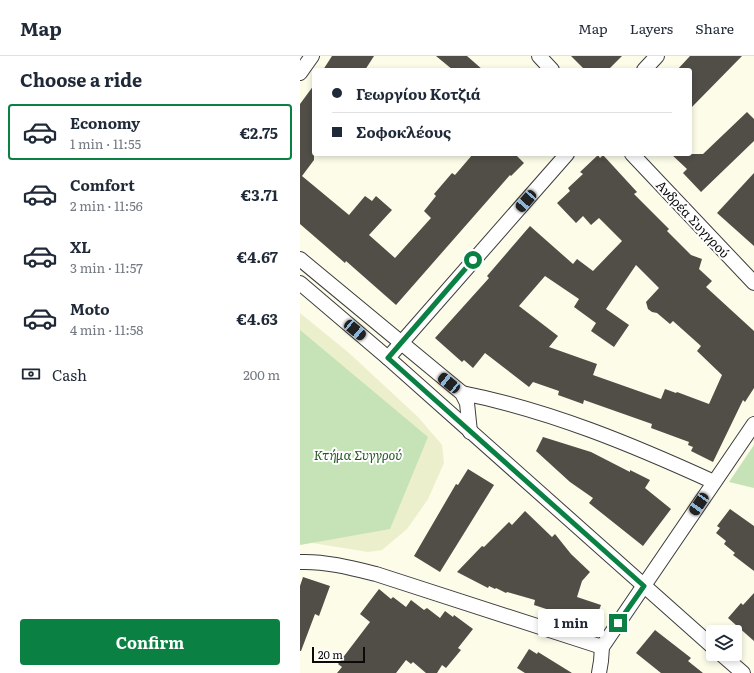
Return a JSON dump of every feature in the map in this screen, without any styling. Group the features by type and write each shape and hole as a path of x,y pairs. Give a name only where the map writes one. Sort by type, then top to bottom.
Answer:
{"street":[{"path":"300,74 312,56"},
{"path":"539,56 550,68"},
{"path":"646,68 657,56"},
{"path":"388,358 565,156"},
{"name":"Ανδρέα Συγγρού","path":"634,156 754,283"},
{"path":"300,259 462,393 467,403 470,432"},
{"path":"300,283 388,358 706,641"},
{"path":"462,393 499,400 593,431 714,482"},
{"path":"599,673 602,660 602,647 754,424"},
{"path":"300,562 349,567 376,574 602,647"},
{"path":"729,661 743,673"}],"green space":[{"name":"Κτήμα Συγγρού","path":"300,313 349,353 418,417 442,445 444,463 428,499 407,529 382,550 368,552 300,541"},
{"name":"Κτήμα Συγγρού","path":"300,330 428,437 390,529 300,545"},
{"path":"754,445 754,488 729,482"}],"building":[{"path":"332,56 374,56 366,68 324,68"},
{"path":"436,56 467,56 481,68 451,68"},
{"path":"571,56 622,56 610,68 583,68"},
{"path":"690,56 742,56 692,107 692,68 679,68"},
{"path":"312,88 312,156 314,156 314,160 302,176 349,215 365,196 372,201 376,196 392,210 369,235 395,258 431,218 424,211 436,196 434,194 452,173 455,175 471,156 517,156 524,163 511,176 510,175 396,305 346,261 345,263 300,224 300,104"},
{"path":"747,112 754,119 754,141 701,192 683,173 687,169 673,156 692,156 692,154 703,154"},
{"path":"597,156 600,158 604,156 637,192 634,194 669,229 667,231 691,255 702,259 699,269 712,281 706,287 754,331 754,388 745,402 743,400 713,462 691,451 693,447 688,445 689,442 651,428 652,424 584,400 583,404 558,395 559,391 533,382 529,387 485,353 473,368 464,360 462,362 435,338 489,278 487,276 530,226 573,264 577,259 593,271 622,241 599,218 591,225 583,216 576,223 557,203 570,191 568,188 583,174 580,172","holes":["636,265 659,288 646,302 648,309 657,313 670,324 673,321 701,346 697,351 722,375 709,404 665,389 661,399 593,375 597,364 549,347 558,336 519,306 545,276 579,299 574,307 596,323 591,331 614,347 629,325 606,309"]},
{"path":"754,173 754,246 717,213"},
{"path":"543,437 591,452 630,472 630,470 650,480 645,488 671,509 643,546 589,503 593,498 570,482 536,451"},
{"path":"468,469 494,485 440,572 414,556 456,484 458,485"},
{"path":"730,509 754,526 754,571 733,555 735,553 724,544 726,541 716,533 720,528 717,526"},
{"path":"525,511 552,537 555,534 571,554 590,572 582,581 577,597 601,605 595,621 578,616 577,619 534,605 535,600 507,592 506,593 489,586 488,588 457,572 482,546 484,547 509,522 512,525"},
{"path":"303,577 330,586 319,616 315,614 300,651 300,586"},
{"path":"379,589 391,599 393,597 406,607 411,600 424,610 427,608 440,618 445,611 453,617 454,615 473,629 458,648 461,650 446,668 442,665 437,673 426,673 413,662 411,664 406,660 396,673 337,673 342,667 338,664 370,622 360,614"},
{"path":"754,593 754,641 742,630 742,625 736,625 728,618 741,603 743,605"},
{"path":"655,630 691,658 688,661 703,673 661,673 636,653"},
{"path":"529,649 537,654 538,652 572,673 525,673 517,668"}],"route":[{"path":"473,260 388,358 644,586 618,623"}]}
